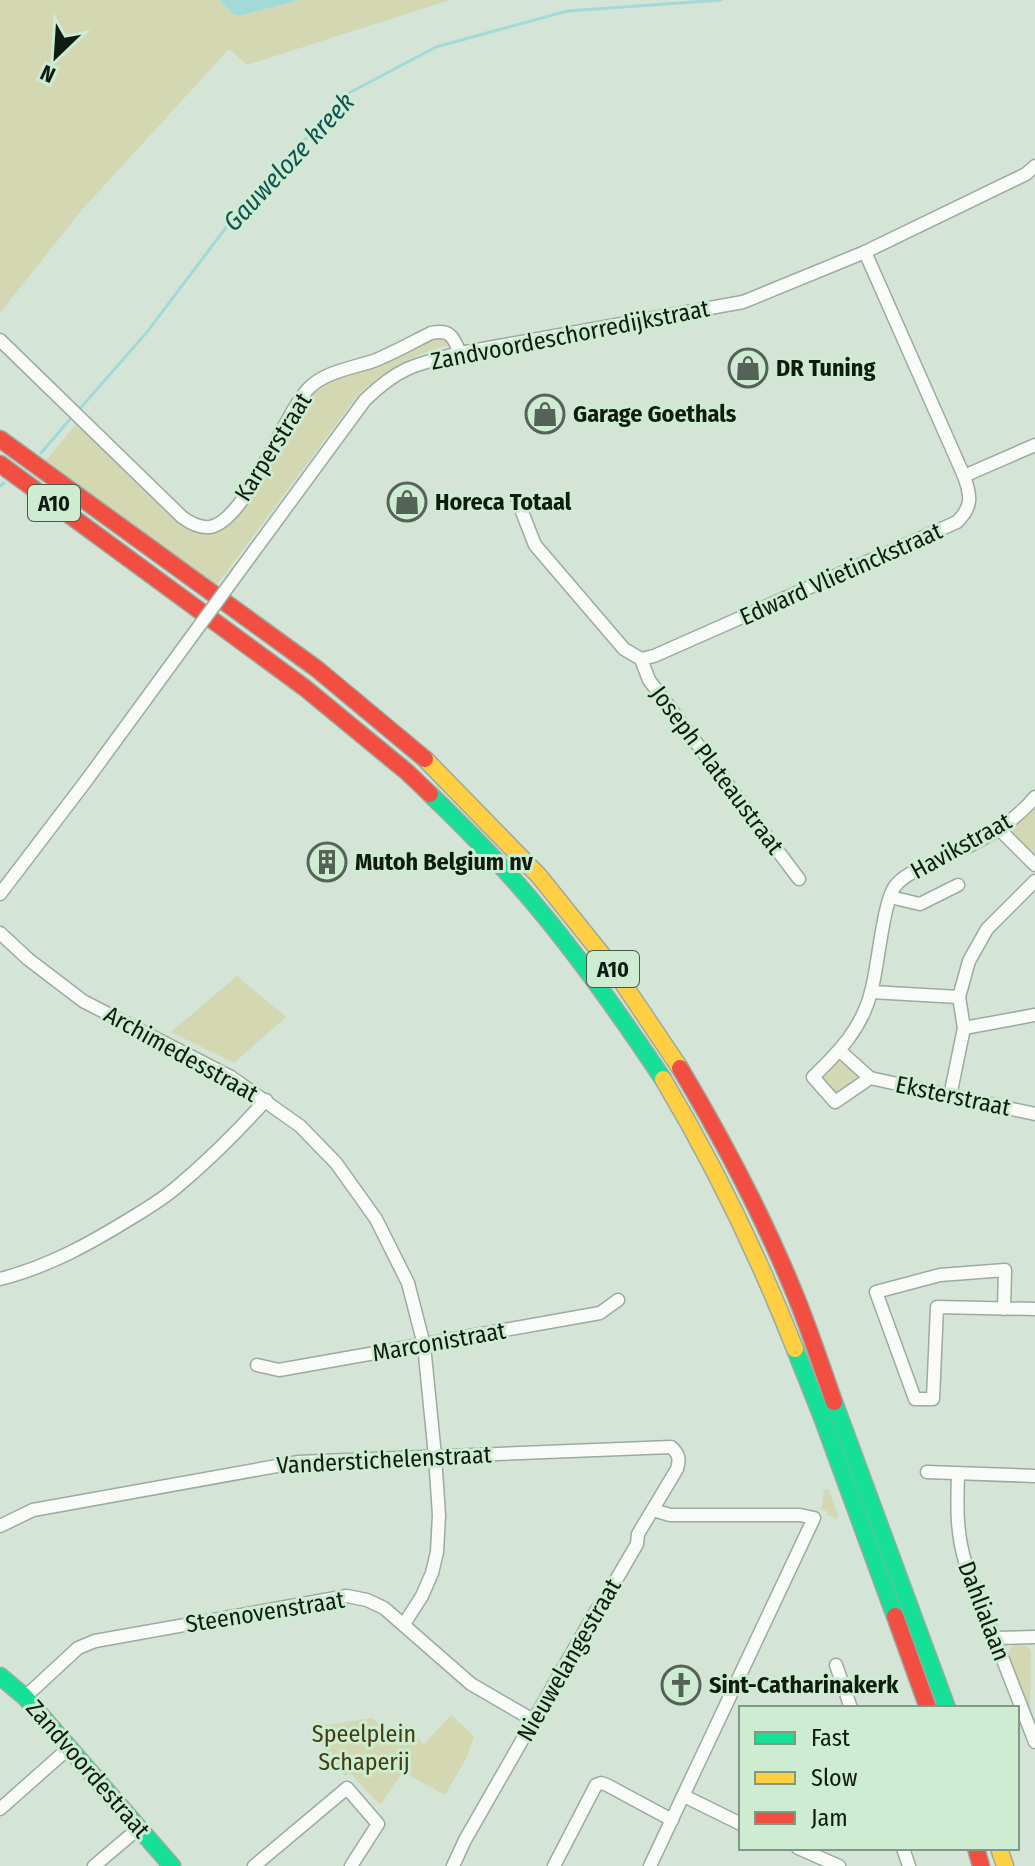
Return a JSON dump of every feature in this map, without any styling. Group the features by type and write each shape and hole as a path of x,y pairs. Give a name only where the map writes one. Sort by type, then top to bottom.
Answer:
{"main road":[{"name":"A10","path":"0,439 317,669 421,755 539,876 612,967 712,1121 742,1178 794,1292 946,1706"},
{"name":"A10","path":"0,464 305,688 407,772 521,888 595,981 669,1089 727,1193 776,1301 822,1417 927,1706"},
{"name":"Zandvoordestraat","path":"0,1676 25,1697 172,1866"}],"street":[{"name":"Zandvoordeschorredijkstraat","path":"0,894 365,400 385,380 414,364 460,353 743,302 865,252 1026,174 1035,166"},
{"name":"Edward Vlietinckstraat","path":"641,659 654,656 957,522 966,513 970,502 964,476 865,252"},
{"name":"Karperstraat","path":"0,340 182,517 195,525 209,527 222,522 243,497 296,406 317,381 440,331 453,337 460,353"},
{"path":"964,476 1035,445"},
{"path":"517,499 535,545 624,649 641,659"},
{"name":"Joseph Plateaustraat","path":"641,659 649,680 799,879"},
{"name":"Havikstraat","path":"840,1051 865,1011 893,887 904,877 999,829 1035,797"},
{"path":"999,829 1035,865"},
{"path":"950,1096 964,1028 959,997 969,961 995,920 1035,881"},
{"name":"Havikstraat","path":"890,897 920,904 958,885"},
{"name":"Archimedesstraat","path":"0,933 83,1001 219,1070 266,1100 300,1126 336,1163 376,1219 408,1283 424,1345 435,1456 439,1515 437,1552 422,1596 404,1624"},
{"path":"871,992 959,997"},
{"path":"964,1028 1035,1015"},
{"name":"Eksterstraat","path":"870,1078 835,1102 813,1077 840,1051 870,1078 1035,1114"},
{"path":"0,1279 47,1263 94,1241 144,1210 176,1188 233,1136 266,1100"},
{"path":"1004,1309 1005,1270 940,1275 876,1292 915,1399 933,1399 937,1307 1004,1309 1035,1309"},
{"name":"Marconistraat","path":"257,1365 279,1370 424,1345 600,1313 618,1300"},
{"name":"Vanderstichelenstraat","path":"0,1526 33,1510 299,1462 671,1447 677,1452"},
{"name":"Nieuwelangestraat","path":"453,1866 533,1720 637,1544 638,1534 677,1469 677,1452"},
{"path":"927,1472 1035,1476"},
{"name":"Dahlialaan","path":"958,1474 959,1543 1035,1742"},
{"path":"650,1866 814,1518 800,1515 670,1515 653,1510"},
{"name":"Steenovenstraat","path":"25,1697 78,1648 95,1641 347,1596 384,1608 471,1684 533,1720"},
{"path":"995,1638 1035,1637"},
{"path":"836,1665 850,1706"},
{"path":"0,1809 70,1747"},
{"path":"554,1866 596,1785 601,1783 672,1820"},
{"path":"254,1866 347,1788 378,1824 351,1866"},
{"path":"684,1796 739,1823"},
{"path":"94,1866 139,1828"},
{"path":"803,1850 839,1866"}],"green space":[{"path":"0,0 219,0 239,16 300,0 450,0 247,65 229,49 81,211 0,313"},
{"path":"439,336 449,339 451,345 425,352 401,364 358,395 216,586 46,460 78,422 182,522 214,530 309,394 320,384"},
{"path":"1035,805 1035,860 1010,833 1012,826"},
{"path":"237,976 286,1017 234,1063 171,1032"},
{"path":"841,1059 859,1077 838,1096 821,1079"},
{"path":"824,1490 829,1490 837,1519 821,1510"},
{"path":"1013,1644 1025,1645 1031,1651 1030,1709 1007,1655"},
{"name":"Speelplein Schaperij","path":"451,1715 474,1736 467,1757 445,1795 403,1772 380,1805 350,1773 345,1776 308,1728 372,1718 404,1746 414,1735 424,1744"}],"water":[{"path":"219,0 300,0 239,16"}],"waterway":[{"name":"Gauweloze kreek","path":"77,412 147,332 243,205 349,93 436,47 567,11 721,0"},
{"name":"Gauweloze kreek","path":"41,453 72,417"},
{"name":"Gauweloze kreek","path":"0,486 4,483"}],"traffic: fast":[{"path":"430,794 539,909 594,980 663,1079"},
{"path":"795,1349 895,1616"},
{"path":"834,1402 946,1706"},
{"path":"0,1676 25,1697 172,1866"}],"traffic: slow":[{"path":"425,759 539,876 612,967 680,1068"},
{"path":"663,1079 735,1211 795,1349"},
{"path":"1000,1850 1005,1866"}],"traffic: jam":[{"path":"0,439 317,669 425,759"},
{"path":"0,464 305,688 430,794"},
{"path":"680,1068 727,1150 769,1234 834,1402"},
{"path":"895,1616 927,1706"},
{"path":"977,1850 981,1866"}],"place":[{"name":"DR Tuning","path":"748,368"},
{"name":"Garage Goethals","path":"545,414"},
{"name":"Horeca Totaal","path":"407,502"},
{"name":"Mutoh Belgium nv","path":"327,862"},
{"name":"Sint-Catharinakerk","path":"681,1685"}]}
